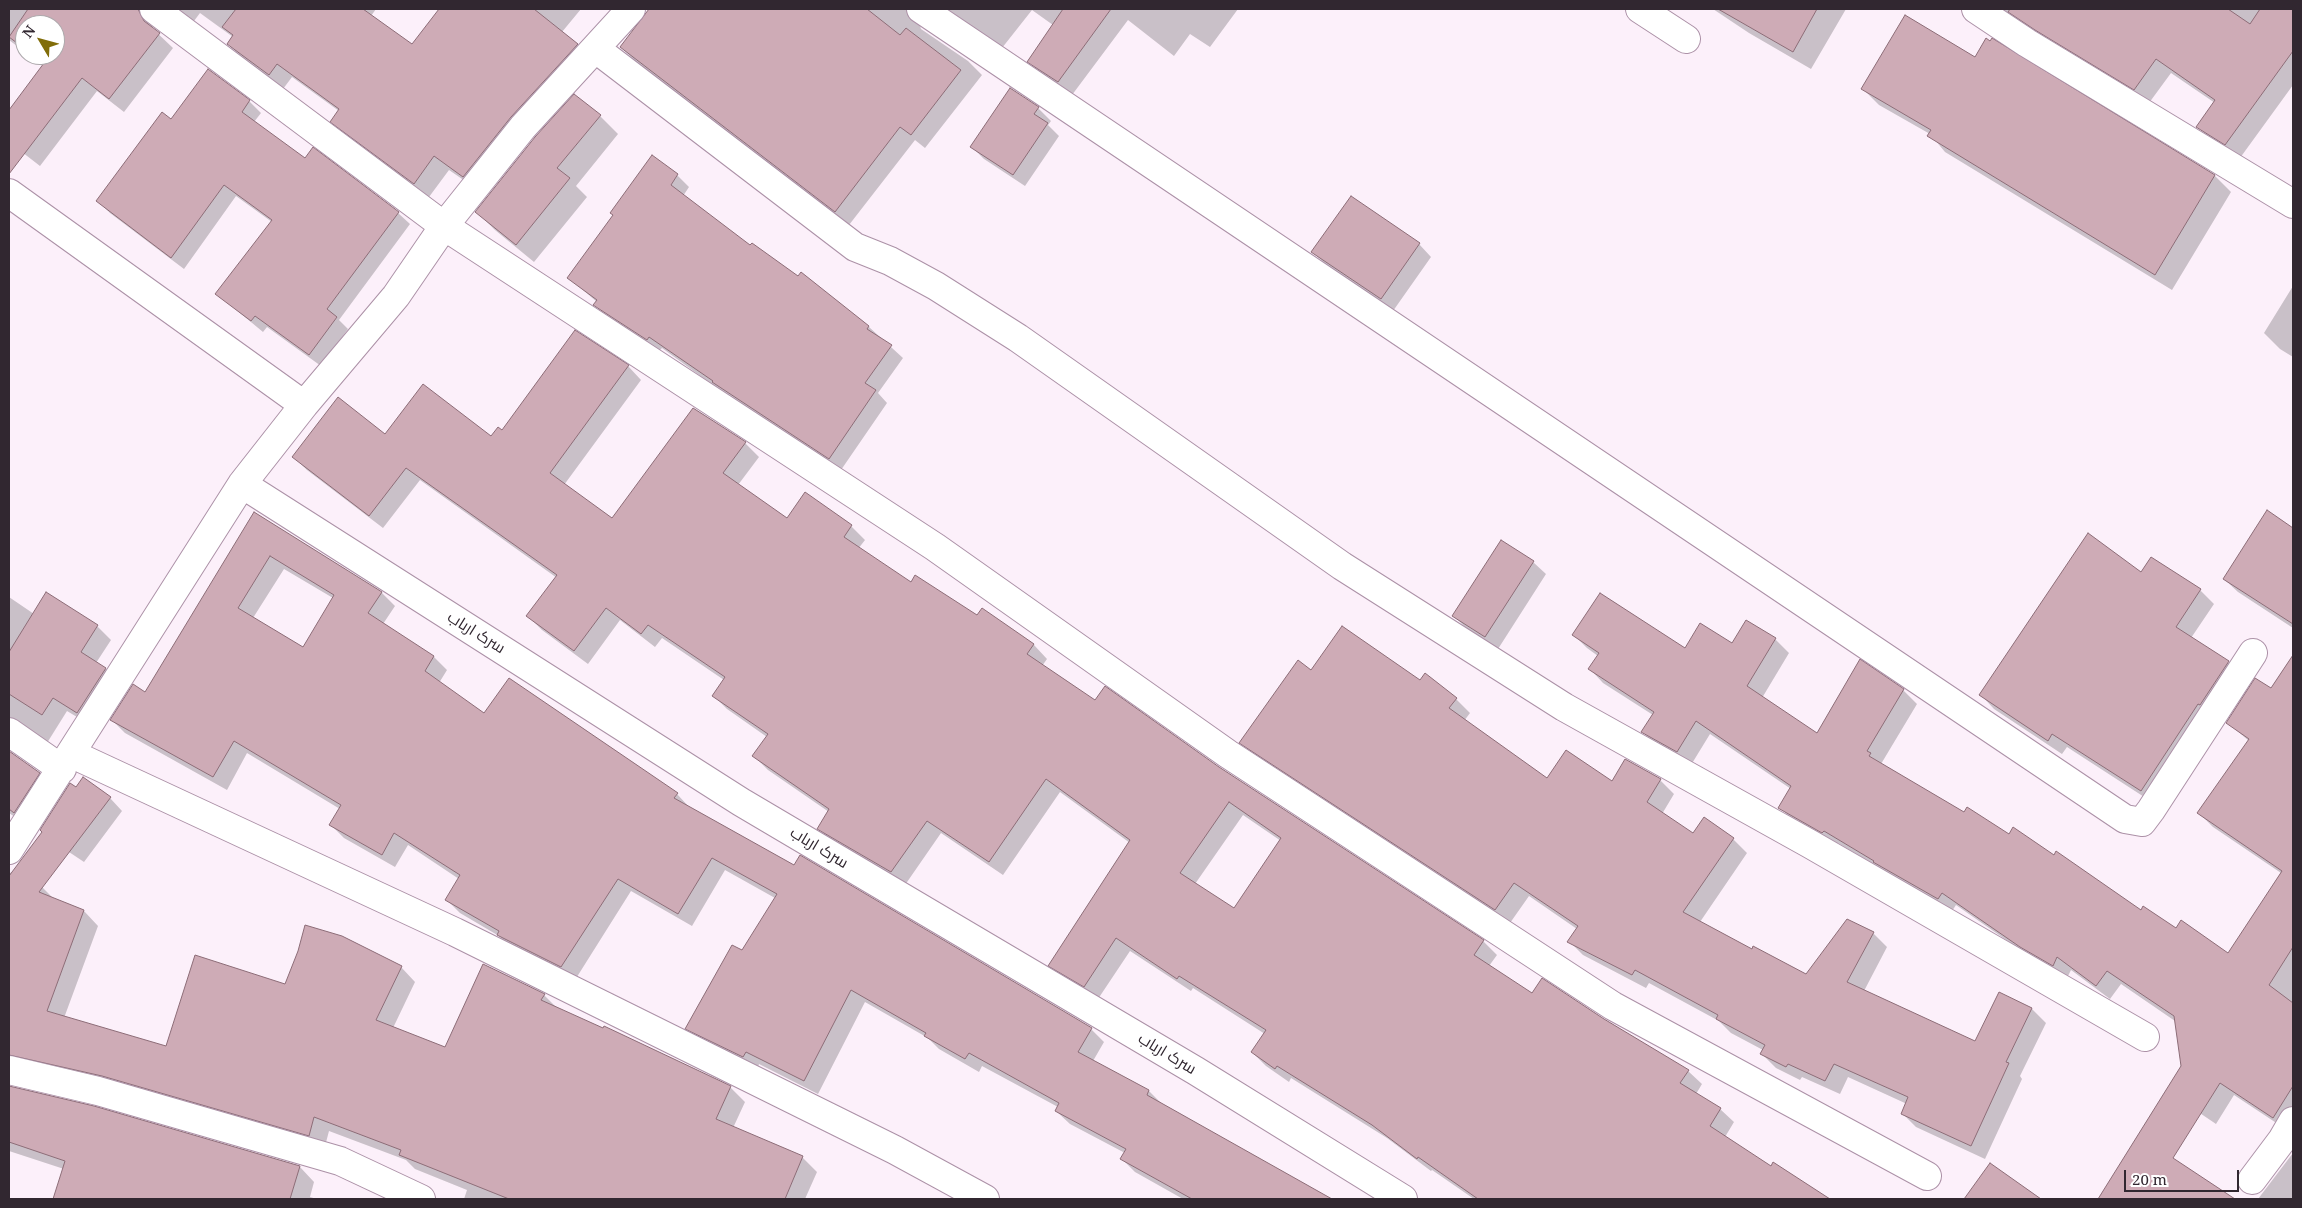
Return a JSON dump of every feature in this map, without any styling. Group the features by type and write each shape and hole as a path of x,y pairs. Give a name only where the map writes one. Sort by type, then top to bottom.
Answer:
{"street":[{"path":"154,9 444,226 935,547 1228,754 1612,1006 1926,1176"},
{"path":"9,850 67,762 242,484 304,405 396,296 444,226 523,127 631,9"},
{"path":"921,9 2125,819 2142,822 2253,653"},
{"path":"1640,9 1686,39"},
{"path":"1976,9 2027,43 2293,204"},
{"path":"596,49 855,247 890,261 936,286 1018,338 1350,571 1564,707 1810,844 2145,1037"},
{"path":"9,193 304,405"},
{"name":"سرک ارباب","path":"242,484 741,802 1187,1066 1403,1199"},
{"path":"9,732 67,762 455,932 895,1150 985,1199"},
{"path":"9,1070 98,1090 340,1161 421,1199"},
{"path":"2252,1180 2290,1136"}],"building":[{"path":"28,9 138,9 144,21 160,33 109,99 82,78 9,174 9,110 43,65 65,65 65,15 24,15"},
{"path":"236,9 363,9 412,44 439,9 534,9 578,44 511,117 463,177 434,156 414,184 330,122 339,109 277,64 269,75 227,44 233,35 222,27"},
{"path":"649,9 867,9 900,35 906,28 961,70 911,135 900,127 835,212 620,47"},
{"path":"1063,9 1111,9 1058,82 1027,62"},
{"path":"1718,9 1817,9 1793,52"},
{"path":"2010,9 2228,9 2250,24 2260,9 2293,9 2293,51 2225,145 2196,127 2215,100 2156,59 2134,90 2035,30 2008,12"},
{"path":"1905,15 1975,57 1986,38 1990,41 1992,38 2215,175 2155,275 1927,136 1931,130 1861,89"},
{"path":"15,28 15,42 9,37"},
{"path":"208,69 250,100 242,112 305,158 313,147 399,212 327,309 337,317 309,355 255,316 251,321 215,294 272,220 224,185 171,258 96,201 162,112 171,119"},
{"path":"1010,88 1039,107 1034,114 1048,123 1013,175 970,147"},
{"path":"574,94 601,115 557,168 570,178 516,245 475,212 535,137"},
{"path":"652,155 678,174 671,185 750,245 752,243 798,276 801,272 869,326 867,329 892,345 865,383 876,390 829,459 712,382 649,337 647,340 593,305 597,300 567,278 613,215 610,213"},
{"path":"1351,196 1420,243 1381,299 1311,252"},
{"path":"575,330 629,365 550,473 612,518 693,408 746,442 723,473 787,518 805,492 852,525 844,537 911,582 915,575 977,615 982,608 1034,644 1027,654 1095,700 1105,686 1219,767 1484,940 1474,955 1532,993 1542,978 1604,1019 1689,1070 1680,1083 1721,1108 1710,1126 1771,1166 1773,1162 1830,1199 1478,1199 1418,1157 1417,1159 1372,1125 1277,1066 1275,1069 1251,1052 1266,1030 1179,976 1177,979 1116,938 1084,987 1048,966 1130,840 1046,779 989,862 927,821 891,872 817,829 829,809 752,756 768,734 712,696 725,677 648,625 641,634 606,608 574,651 526,616 557,575 406,468 369,516 292,457 338,397 385,434 423,384 491,436 498,427 502,430","holes":["1229,802 1281,838 1234,908 1180,873"]},
{"path":"2267,510 2293,528 2293,624 2223,579"},
{"path":"254,512 382,592 368,613 434,656 425,671 484,713 509,678 678,793 674,798 794,865 800,855 1092,1028 1078,1052 1149,1090 1147,1095 1332,1199 1192,1199 1120,1159 1126,1149 1055,1111 1059,1103 969,1053 965,1059 924,1036 926,1033 851,990 804,1081 746,1052 743,1057 685,1029 732,945 742,950 777,894 712,858 678,914 618,879 561,967 497,935 499,931 445,900 460,875 394,833 382,855 329,825 341,805 234,741 213,777 110,720 133,684 145,692","holes":["270,556 334,595 303,647 238,608"]},
{"path":"2088,533 2141,572 2151,557 2201,589 2176,627 2229,661 2200,705 2198,704 2141,791 2052,734 2048,741 1979,695"},
{"path":"1501,540 1534,561 1485,637 1452,616"},
{"path":"46,592 98,625 81,652 106,668 77,713 53,698 42,715 9,694 9,652"},
{"path":"1600,593 1685,648 1700,623 1732,643 1746,620 1776,638 1747,686 1817,733 1860,659 1904,689 1867,751 1871,753 1869,756 1964,812 1967,807 2009,834 2013,827 2054,855 2056,851 2141,910 2143,906 2176,928 2181,920 2228,953 2282,871 2197,813 2249,739 2226,723 2255,678 2271,688 2293,655 2293,947 2269,985 2293,1003 2293,1086 2273,1118 2220,1083 2173,1158 2235,1199 2098,1199 2181,1066 2174,1016 2107,971 2096,986 2057,957 2053,966 2020,947 1942,893 1938,899 1873,862 1824,831 1822,833 1778,808 1791,786 1696,721 1677,752 1641,732 1654,712 1588,669 1599,653 1572,635"},
{"path":"1342,626 1420,680 1425,673 1457,698 1449,708 1547,778 1566,750 1612,781 1625,759 1661,779 1647,802 1693,833 1704,817 1734,838 1683,912 1752,949 1753,946 1806,974 1847,919 1874,932 1847,982 1975,1041 1999,992 2032,1008 2006,1062 2009,1063 1971,1146 1901,1114 1908,1097 1834,1064 1825,1081 1788,1064 1786,1067 1760,1054 1765,1045 1716,1019 1718,1015 1635,970 1632,975 1567,942 1578,926 1514,883 1495,910 1239,743 1298,660 1311,670"},
{"path":"9,751 40,773 14,813 9,809"},
{"path":"83,777 111,797 39,892 84,910 47,1011 166,1046 195,955 285,984 298,951 305,925 342,936 402,966 376,1020 445,1047 483,964 545,994 541,1000 603,1028 604,1026 731,1086 716,1119 803,1156 785,1199 509,1199 399,1155 401,1150 314,1117 309,1136 102,1076 9,1055 9,876 42,832 40,830 70,783 76,787"},
{"path":"9,1086 94,1106 300,1166 290,1199 53,1199 65,1161 9,1142"},
{"path":"1990,1163 2041,1199 1964,1199"}]}
